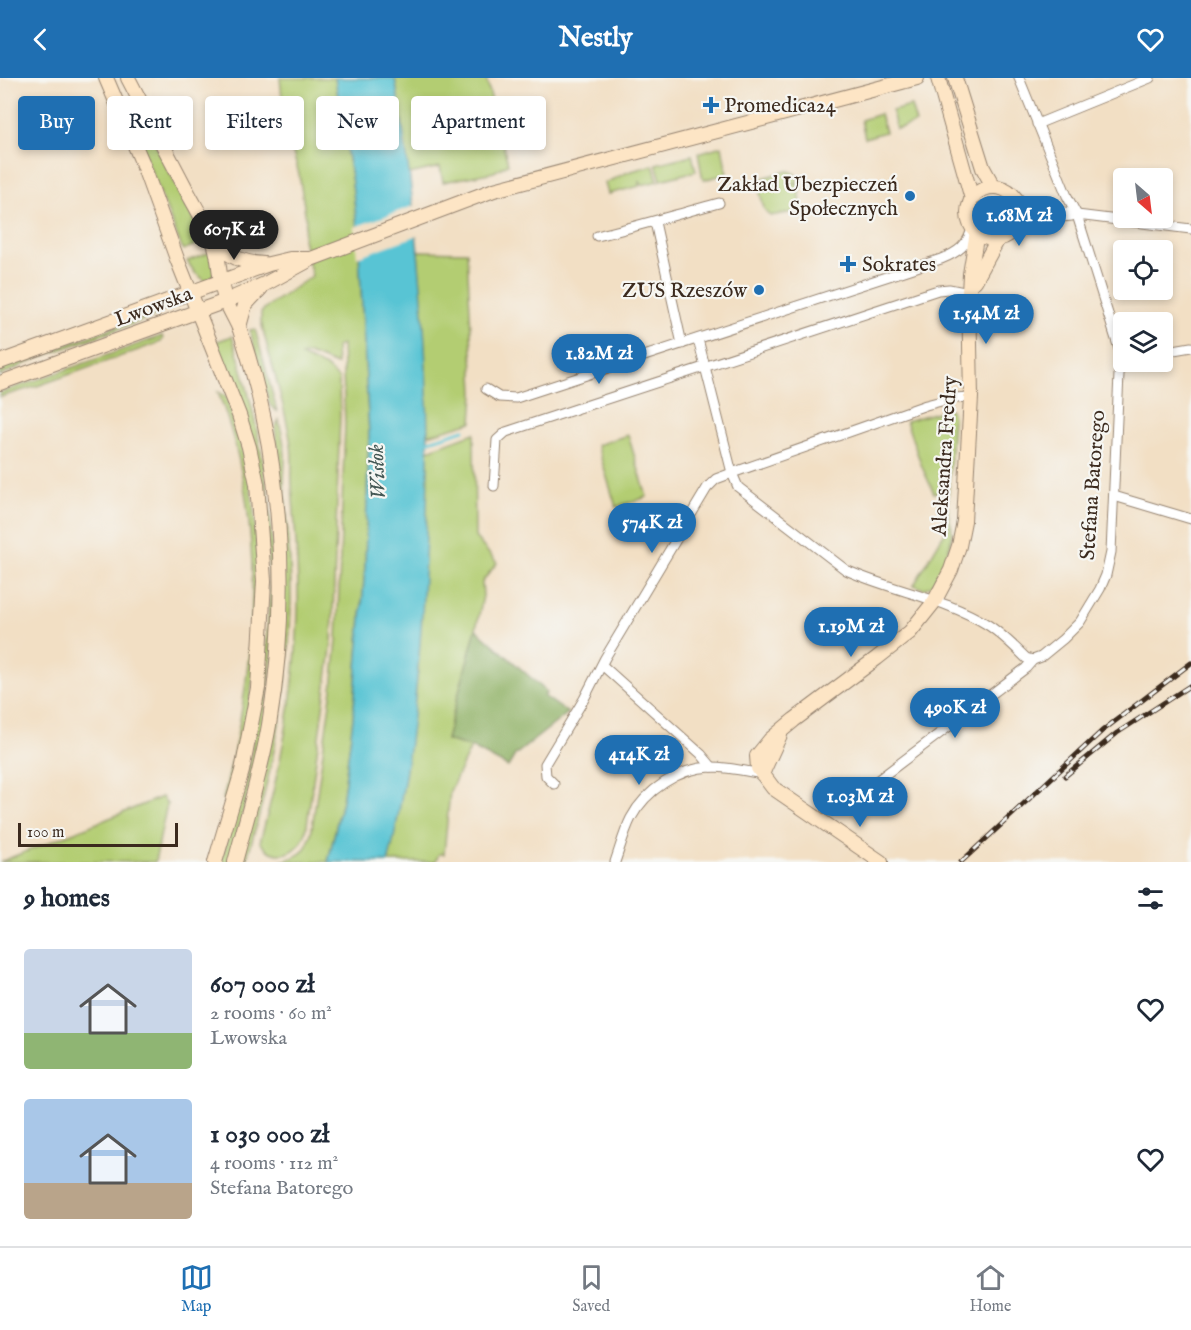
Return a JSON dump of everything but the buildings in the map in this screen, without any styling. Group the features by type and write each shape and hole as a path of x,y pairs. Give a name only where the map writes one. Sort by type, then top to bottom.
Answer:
{"main road":[{"path":"106,78 138,153 199,311 207,338 239,415 249,447 260,512 264,580 260,660 254,716 233,807 215,862"},
{"path":"128,78 215,244 220,283 239,327 264,418 270,458 279,547 277,664 268,727 235,862"},
{"path":"311,259 494,190 917,78"},
{"path":"938,78 972,199"},
{"path":"955,78 983,168 993,186"},
{"path":"993,186 1010,192 1018,201 1020,213 1017,225 1010,234 998,238 972,234 968,212 972,199 981,190 993,186"},
{"name":"Aleksandra Fredry","path":"762,774 782,731 896,644 930,608 951,570 962,530 971,397 969,293 972,234"},
{"name":"Aleksandra Fredry","path":"969,293 998,238"},
{"path":"215,244 235,259 243,262 270,264"},
{"name":"Lwowska","path":"0,362 270,264 290,259 311,259"},
{"name":"Lwowska","path":"0,383 226,301 267,283 311,259"},
{"path":"239,327 245,305 267,283"},
{"path":"762,774 773,788 881,862"}],"street":[{"name":"Stefana Batorego","path":"1019,78 1067,196 1077,215 1113,326"},
{"path":"1037,124 1150,78"},
{"path":"1018,201 1077,215 1191,229"},
{"path":"597,236 719,203"},
{"path":"1017,225 1040,219 1077,215"},
{"path":"654,222 682,344"},
{"path":"486,389 499,397 516,398 956,254 972,234"},
{"path":"494,486 496,444 503,433 938,290 949,289 969,293"},
{"path":"698,339 732,473 738,487 846,570 930,608 964,613 989,626 1026,658 1033,660"},
{"path":"1173,350 1191,347"},
{"name":"Stefana Batorego","path":"857,799 874,783 1026,668 1033,660 1041,657 1072,631 1087,613 1100,589 1109,563 1121,372"},
{"path":"554,784 546,776 545,764 707,488 716,479 926,405 953,398 971,397"},
{"path":"1114,496 1191,519"},
{"path":"602,665 701,754 712,767"},
{"path":"615,862 631,819 650,794 663,783 684,773 712,767 762,774"}],"green space":[{"path":"280,78 335,78 338,96 316,96 316,150 347,150 358,234 369,433 365,567 353,719 343,796 328,862 279,862 300,854 311,835 332,689 337,640 345,424 342,345 336,347 337,365 309,354 301,356 326,367 339,379 340,415 332,642 306,832 298,846 286,854 272,852 260,842 275,786 291,700 297,642 298,597 291,445 261,313 312,276 303,239 306,219 299,174 292,150 304,150 304,96 282,96"},
{"path":"395,78 486,78 491,96 411,96 411,150 504,150 508,164 494,172 443,182 440,167 409,174"},
{"path":"911,106 916,123 896,129 892,111"},
{"path":"880,114 885,132 865,138 861,120"},
{"path":"722,146 727,174 703,180 698,153"},
{"path":"143,150 158,150 205,241 183,250"},
{"path":"692,155 696,171 661,180 656,164"},
{"path":"653,165 658,181 642,185 640,182 640,186 608,194 605,183 628,172"},
{"path":"787,171 794,173 797,178 798,182 791,184 790,181 787,182 788,185 798,183 801,204 794,212 770,216 764,209 758,184 763,178"},
{"path":"996,199 1002,201 1006,206 1008,218 1000,226 990,227 982,221 980,211 984,203"},
{"path":"418,251 467,252 474,393 472,422 428,435"},
{"path":"211,252 213,277 206,281 195,273 187,261"},
{"path":"154,313 155,316 37,358 0,376 0,368"},
{"path":"255,329 277,411 270,405 250,330"},
{"path":"162,336 161,342 0,397 0,393"},
{"path":"232,336 257,431 265,479 271,526 273,622 270,671 257,756 229,862 221,862 249,766 266,657 270,591 266,511 215,342"},
{"path":"218,392 226,396 247,465 255,526 258,605 256,645 246,724 228,798 223,799 244,698 250,646 252,594 251,543 245,492 234,441"},
{"path":"951,410 953,418 948,501 945,500 946,490 934,493 906,421"},
{"path":"279,420 285,452 284,483 290,574 291,611 288,659 269,776 246,862 241,862 272,735 280,461 275,428"},
{"path":"474,433 475,537 497,563 482,582 483,596 476,629 446,740 471,747 450,791 444,854 439,854 435,862 388,862 407,762 418,670 428,450"},
{"path":"628,435 647,497 616,507 597,445"},
{"path":"944,507 948,507 952,537 932,585 924,589 914,585 948,527 943,523"},
{"path":"476,629 547,692 544,696 568,713 515,755 508,767 471,747 446,740"},
{"path":"162,797 167,804 155,862 0,862"}],"water":[{"path":"335,78 395,78 398,96 338,96"},
{"name":"Wisłok","path":"399,106 414,213 422,303 428,461 422,615 416,685 408,754 388,862 328,862 343,796 353,719 365,567 369,433 358,234 347,150 399,150"}],"pier":[{"path":"416,205 419,235 357,257 354,227"}],"waterway":[{"path":"426,442 464,430"}],"railway":[{"path":"961,862 1102,731 1191,663"},
{"path":"1065,776 1117,733 1191,685"}],"place":[{"name":"Promedica24","path":"711,105"},
{"name":"Zakład Ubezpieczeń Społecznych","path":"910,196"},
{"name":"Sokrates","path":"848,264"},
{"name":"ZUS Rzeszów","path":"759,290"}]}
